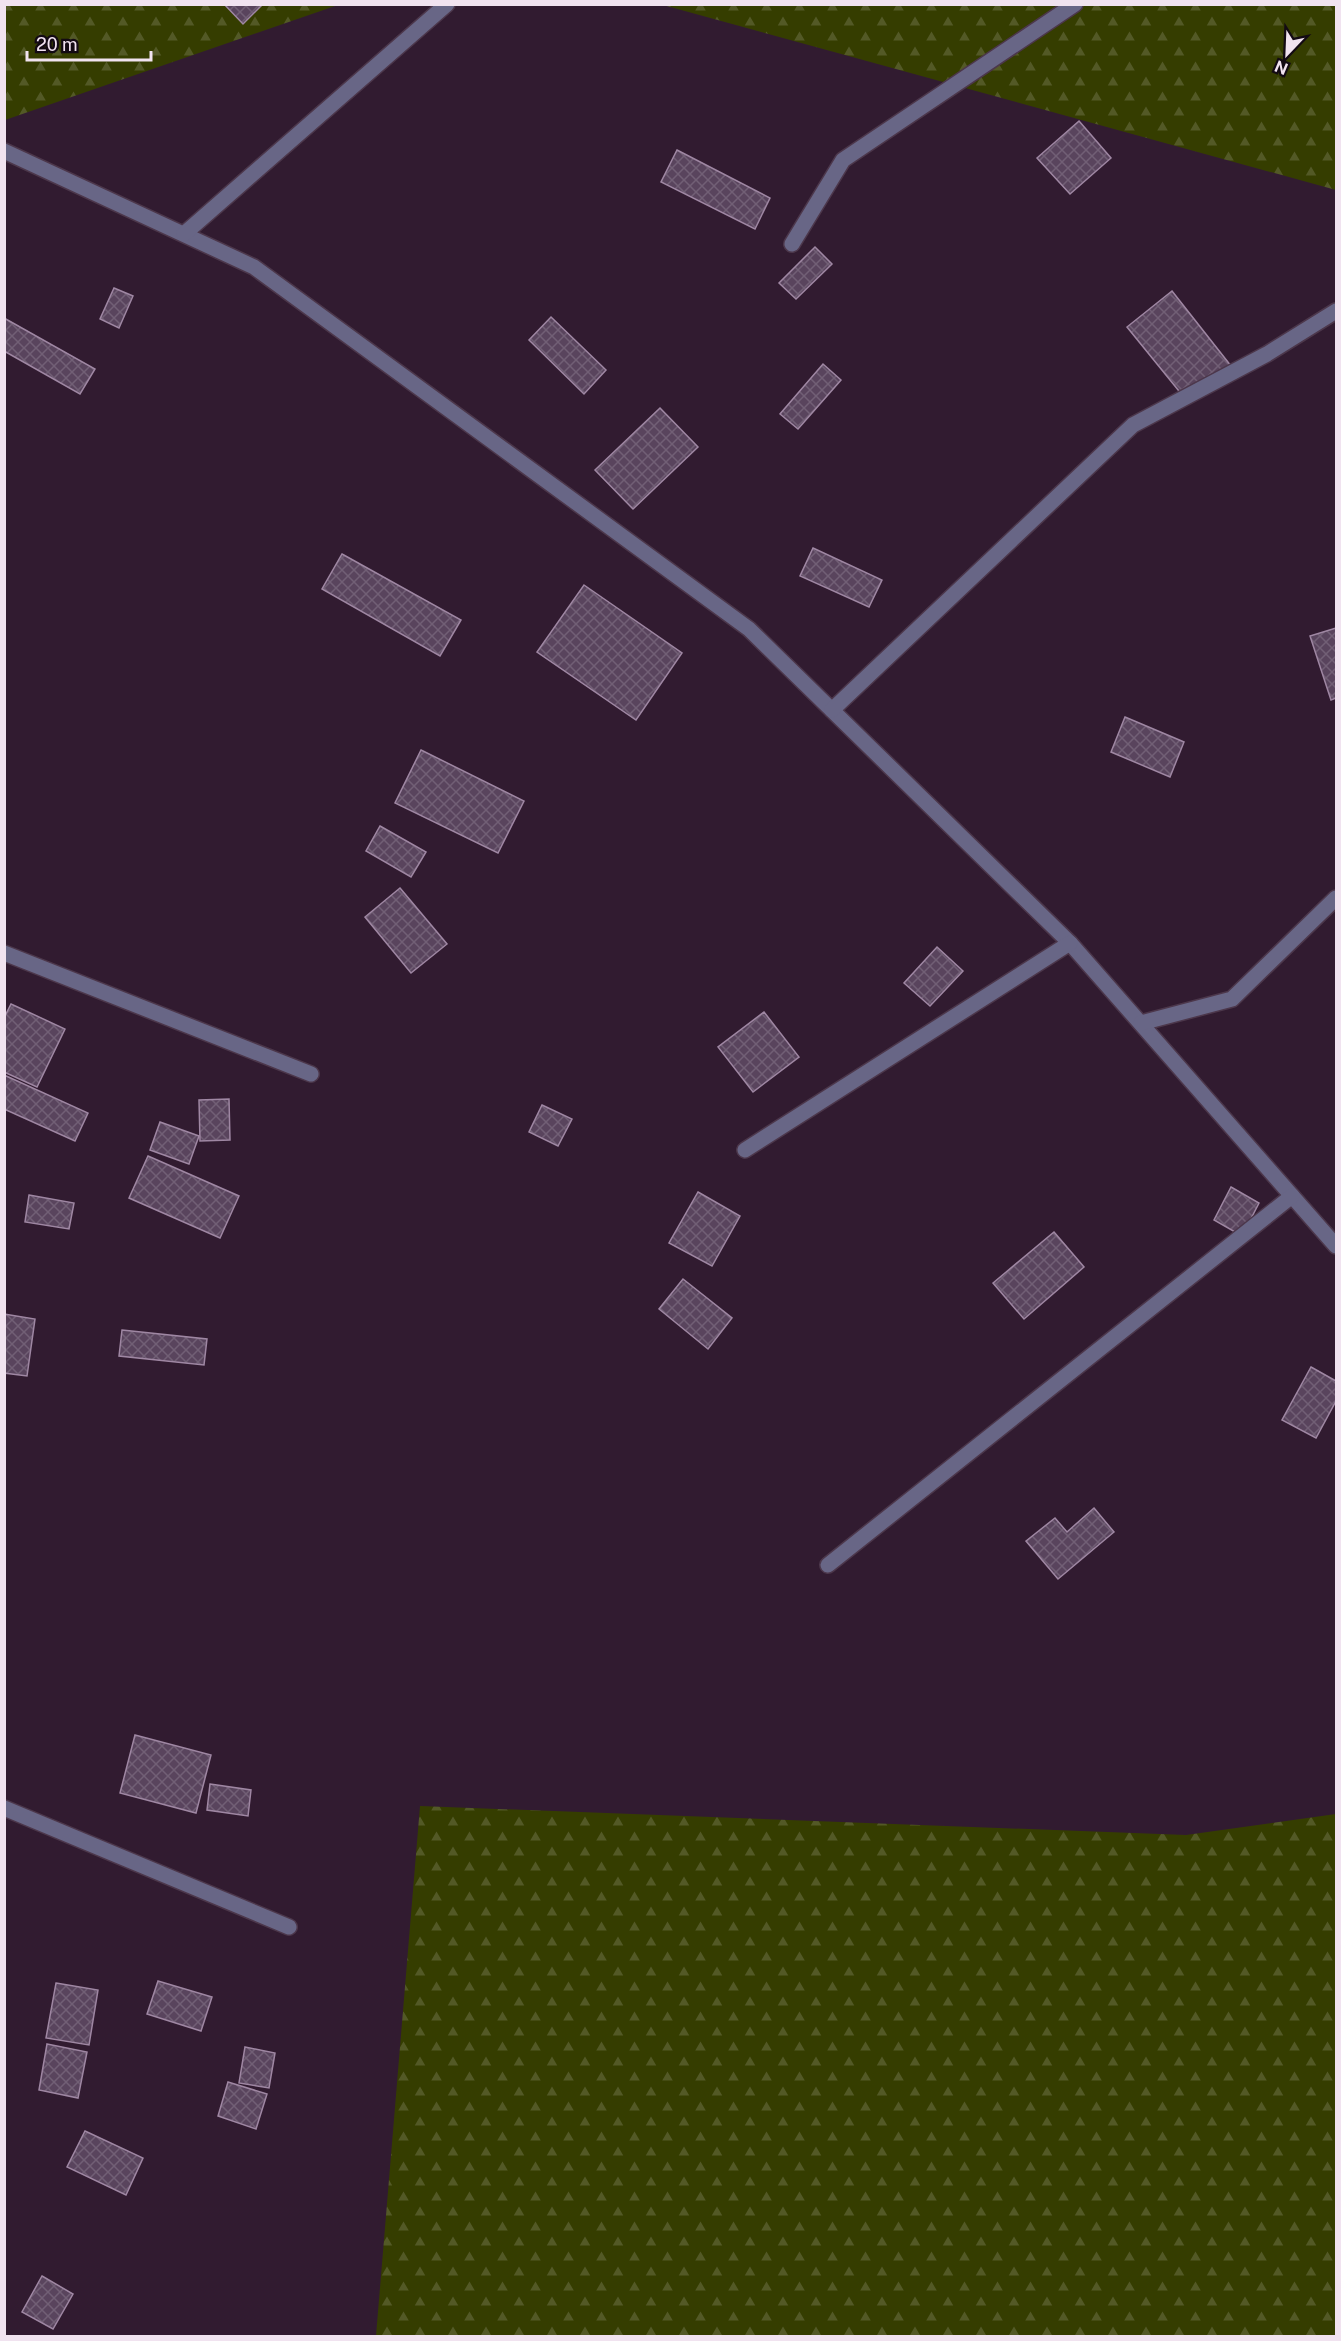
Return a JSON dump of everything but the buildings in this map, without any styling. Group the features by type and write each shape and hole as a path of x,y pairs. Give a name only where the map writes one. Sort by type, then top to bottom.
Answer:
{"street":[{"path":"184,234 447,4"},
{"path":"792,244 843,160 1075,4"},
{"path":"4,151 254,267 749,629 1070,943 1336,1246"},
{"path":"832,710 1133,425 1267,354 1336,311"},
{"path":"1141,1023 1232,999 1336,898"},
{"path":"745,1150 1070,943"},
{"path":"4,953 311,1074"},
{"path":"828,1565 1292,1196"},
{"path":"4,1808 289,1927"}],"green space":[{"path":"5,4 338,5 5,120"},
{"path":"663,5 1336,5 1336,190"},
{"path":"420,1806 1186,1835 1336,1814 1336,2336 376,2336"}]}
